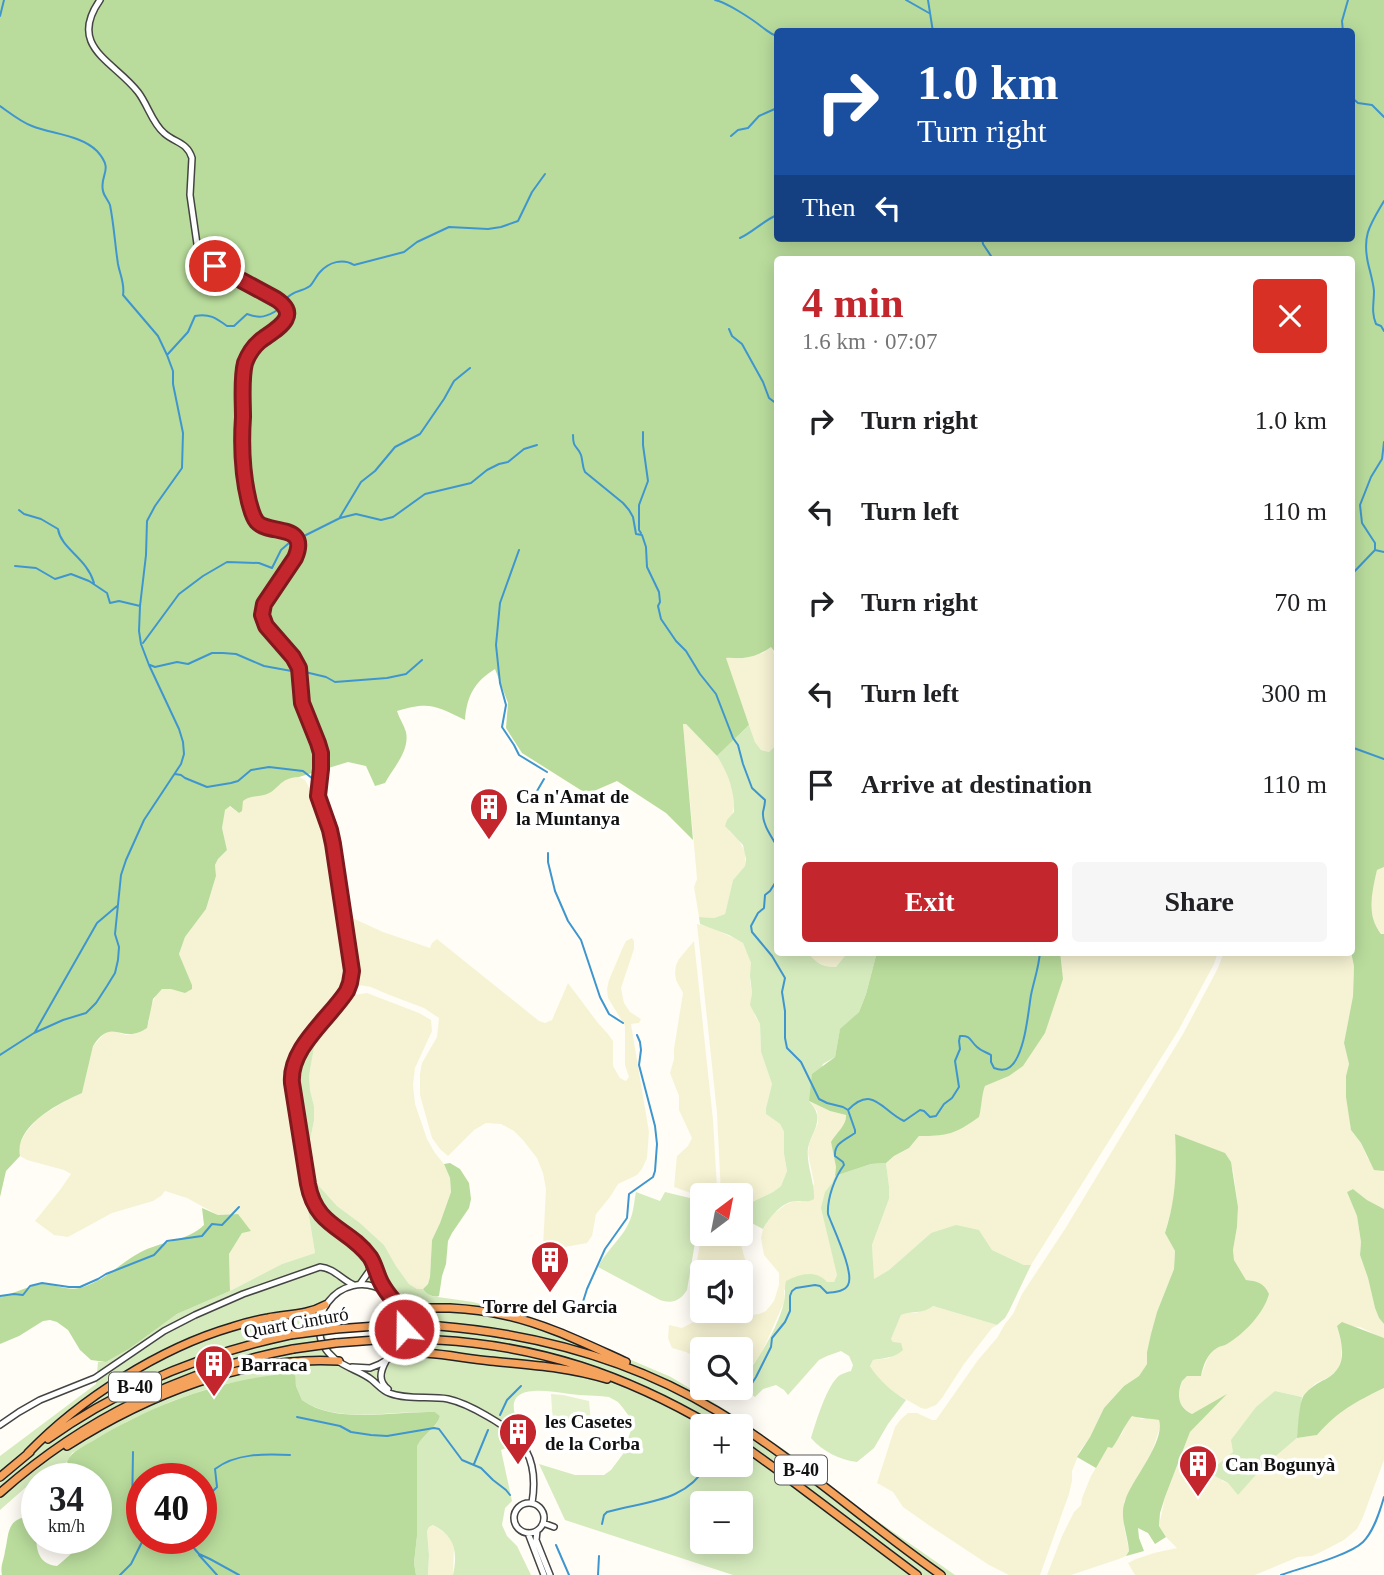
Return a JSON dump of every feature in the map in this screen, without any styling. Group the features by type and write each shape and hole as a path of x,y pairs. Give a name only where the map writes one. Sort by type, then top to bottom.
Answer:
{"highway":[{"path":"396,1302 417,1307 453,1308 504,1315 566,1336 625,1364"},
{"path":"28,1453 44,1436 99,1394 161,1355 233,1326 310,1312 326,1305"},
{"name":"Quart Cinturó","path":"0,1477 28,1453 75,1420 142,1383 186,1364 224,1352 290,1335 336,1329 390,1325 480,1330 526,1337 625,1364 654,1376 763,1442 941,1575"},
{"name":"Quart Cinturó","path":"36,1463 111,1413 178,1382 229,1364 293,1349 389,1339 438,1340 531,1352 573,1363 691,1414"},
{"path":"390,1358 408,1352 536,1364 619,1381"},
{"path":"36,1463 122,1413 182,1388 252,1369 300,1362 339,1362"},
{"name":"B-40","path":"753,1452 917,1575"},
{"name":"Quart Cinturó","path":"0,1493 21,1476"}],"street":[{"path":"100,0 91,15 89,26 92,46 136,89 162,131 184,144 190,152 190,195 199,251 215,266 281,302 286,311 282,325 258,343 245,364 243,470 256,521 267,528 288,531 298,544 295,558 264,604 262,615 266,626 299,668 302,703 320,748 318,796 333,844 352,971 345,995 296,1057 291,1079 313,1203 323,1216 369,1255 382,1286 402,1314 404,1329 401,1343 380,1374 386,1388 397,1394"},
{"path":"362,1249 370,1270 357,1285 337,1293 326,1305 321,1318 320,1334 327,1350 339,1362 367,1376 389,1393 456,1401 476,1409 512,1432 522,1443 530,1460 534,1489 532,1503"},
{"path":"0,1426 40,1400 95,1378 164,1331 195,1315 312,1268 325,1267 344,1280 357,1285 375,1286 388,1294"},
{"path":"336,1273 339,1283 337,1293"},
{"path":"352,1367 370,1368 390,1358"},
{"path":"537,1531 522,1532 517,1527 514,1515 522,1505 532,1503 542,1512 543,1523 537,1531 537,1540 550,1575"},
{"path":"543,1523 554,1527"},
{"path":"528,1533 544,1575"}],"shaded area":[{"path":"771,647 774,654 774,747 769,752 761,750 755,742 725,658 730,656 740,659 763,653"},
{"path":"683,724 717,756 724,767 733,790 734,807 729,831 739,840 745,852 745,866 733,880 725,914 714,918 699,917 694,887 697,879"},
{"path":"291,777 305,780 326,834 348,976 341,994 293,1054 288,1092 315,1253 282,1264 230,1291 229,1254 242,1233 238,1214 218,1215 187,1198 165,1191 153,1201 112,1213 68,1237 54,1235 35,1221 71,1174 27,1160 20,1156 18,1147 38,1118 82,1093 93,1046 106,1032 126,1035 141,1032 149,1022 150,1008 157,993 162,989 192,985 179,954 185,937 206,909 216,876 215,865 227,850 222,828 224,811 229,806 239,813 243,801 250,796 270,792"},
{"path":"1384,867 1382,934 1376,928 1371,910 1377,870"},
{"path":"348,916 383,932 430,948 437,939 539,1021 545,1023 552,1020 568,983 613,1041 613,1066 620,1078 626,1081 629,1077 625,1065 625,1026 608,998 607,989 623,947 626,941 632,938 634,949 621,988 624,1003 630,1012 641,1019 639,1023 631,1024 649,1132 647,1158 637,1175 618,1184 596,1214 592,1236 587,1243 554,1249 543,1246 546,1189 543,1173 537,1158 514,1131 501,1124 486,1123 474,1130 448,1156 440,1149 432,1138 420,1095 422,1063 437,1037 439,1018 424,1008 371,987 353,984 356,971"},
{"path":"697,924 710,927 743,943 752,966 751,999 760,1024 761,1052 772,1084 766,1114 780,1124 784,1132 787,1171 781,1186 753,1202 753,1183 720,1183 717,1113"},
{"path":"694,941 713,1120 717,1183 690,1183 690,1193 674,1187 677,1156 692,1138 679,1110 679,1096 670,1073 683,993 675,973 679,959"},
{"path":"810,956 845,956 836,967 829,968"},
{"path":"1059,956 1217,956 1178,1031 1031,1265 1024,1265 992,1250 979,1230 931,1233 889,1270 873,1280 872,1245 889,1199 886,1163 909,1148 919,1136 937,1136 981,1109 985,1086 1009,1076 1045,1033"},
{"path":"1222,956 1352,956 1353,996 1344,1043 1349,1064 1346,1076 1351,1130 1368,1159 1384,1171 1384,1209 1353,1189 1347,1192 1357,1216 1360,1255 1375,1308 1384,1324 1384,1338 1360,1327 1337,1326 1342,1346 1337,1371 1316,1383 1302,1397 1275,1391 1233,1452 1222,1481 1228,1483 1238,1494 1263,1467 1297,1438 1317,1435 1331,1419 1352,1403 1384,1388 1384,1460 1357,1529 1344,1540 1321,1552 1298,1557 1255,1575 1135,1575 1128,1563 1177,1548 1159,1526 1165,1497 1190,1432 1224,1397 1192,1414 1182,1406 1178,1398 1182,1380 1187,1376 1201,1376 1208,1357 1216,1348 1227,1344 1254,1281 1246,1280 1234,1260 1238,1207 1233,1170 1175,1135 1175,1195 1165,1233 1175,1251 1174,1269 1157,1312 1147,1352 1147,1364 1139,1376 1124,1386 1104,1408 1080,1451 1072,1471 1069,1494 1040,1575 1009,1575 930,1526 903,1507 893,1492 877,1483 895,1427 908,1413 917,1413 936,1420 978,1360 997,1338 1183,1034"},
{"path":"367,993 431,1020 432,1031 415,1068 415,1104 427,1139 450,1178 451,1192 432,1240 430,1277 423,1289 409,1284 384,1245 337,1206 312,1175 310,1140 314,1106 309,1076 315,1042 354,995"},
{"path":"809,1101 846,1115 847,1118 831,1142 835,1176 825,1193 837,1275 834,1282 784,1290 785,1300 753,1367 753,1337 690,1337 690,1354 672,1348 668,1338 669,1325 682,1328 692,1323 753,1323 753,1315 766,1311 774,1301 779,1285 779,1273 764,1255 761,1238 763,1229 772,1215 785,1205 794,1201 807,1202 814,1183 808,1153 818,1123 817,1111"},
{"path":"699,1246 741,1246 746,1260 697,1260"},
{"path":"933,1306 997,1325 964,1364 942,1398 936,1405 926,1409 893,1392 870,1366 873,1360 890,1358 893,1342 891,1339 901,1315 907,1312 916,1313"},
{"path":"1132,1415 1142,1419 1159,1420 1161,1425 1152,1451 1124,1502 1124,1526 1129,1551 1119,1559 1071,1575 1047,1575 1062,1536 1074,1512 1081,1505 1091,1476 1108,1447 1122,1434"},
{"path":"433,1525 451,1539 454,1548 453,1575 428,1575 427,1531"}],"green space":[{"path":"0,0 1384,0 1384,867 1377,870 1372,911 1376,927 1384,934 1384,1171 1374,1170 1361,1143 1351,1130 1346,1097 1349,1064 1344,1043 1353,996 1352,956 1355,956 1355,256 774,256 774,651 771,647 751,657 726,658 749,725 717,756 683,724 693,840 666,813 617,781 587,794 522,753 506,728 508,703 495,669 473,690 465,720 432,706 417,706 397,711 406,732 406,746 385,783 375,786 366,766 348,762 287,779 269,793 243,801 242,811 239,813 230,806 225,810 222,828 227,850 215,865 216,876 206,909 185,937 179,954 192,989 185,993 162,989 153,999 147,1028 138,1033 112,1031 100,1037 93,1046 82,1093 51,1109 31,1126 20,1145 20,1156 6,1171 0,1197"},
{"path":"749,725 761,750 769,752 774,747 774,956 810,956 820,964 836,967 845,956 876,956 859,1012 840,1030 835,1057 823,1064 809,1101 816,1111 817,1119 808,1154 814,1199 786,1204 773,1215 763,1229 753,1224 753,1202 781,1186 787,1171 784,1132 780,1124 766,1114 772,1084 761,1052 760,1024 750,1005 751,963 743,943 700,924 699,917 714,918 725,914 733,880 745,866 743,845 725,826 734,812 732,790 717,756"},
{"path":"876,956 1060,956 1063,979 1045,1033 1023,1066 1009,1076 985,1086 979,1117 951,1133 919,1136 909,1148 886,1163 871,1164 835,1176 831,1142 843,1126 846,1115 809,1101 812,1074 835,1057 840,1029 859,1012"},
{"path":"341,994 349,1000 315,1042 309,1076 314,1106 310,1140 312,1175 337,1206 384,1245 409,1284 423,1289 431,1296 473,1302 535,1319 671,1377 690,1388 690,1400 709,1400 732,1414 690,1414 690,1477 753,1477 753,1428 856,1506 955,1575 733,1575 565,1520 539,1464 575,1475 604,1475 623,1454 631,1430 631,1419 618,1402 609,1397 529,1391 520,1394 515,1400 514,1409 527,1439 501,1450 512,1501 505,1508 502,1525 507,1536 517,1546 531,1575 453,1575 453,1546 446,1534 433,1525 427,1531 428,1575 416,1575 417,1445 440,1416 435,1412 363,1415 331,1412 302,1400 294,1373 219,1385 172,1401 126,1422 72,1453 65,1463 21,1463 21,1491 0,1510 0,1456 96,1384 98,1362 106,1362 129,1349 177,1314 282,1264 315,1253 286,1077 293,1054","holes":["355,1288 365,1289 389,1300 395,1307 400,1324 398,1338 391,1352 381,1360 364,1366 349,1363 336,1355 328,1342 324,1327 327,1311 337,1298"]},
{"path":"1175,1134 1225,1153 1231,1162 1238,1207 1234,1260 1246,1280 1260,1283 1269,1294 1258,1316 1246,1329 1211,1354 1204,1364 1201,1376 1187,1376 1182,1381 1179,1391 1181,1404 1192,1414 1227,1394 1190,1432 1160,1513 1159,1526 1166,1537 1155,1544 1148,1533 1138,1528 1144,1551 1126,1556 1129,1551 1123,1507 1153,1450 1160,1429 1159,1420 1132,1416 1096,1468 1077,1457 1104,1408 1124,1386 1139,1376 1147,1364 1147,1352 1157,1312 1174,1269 1175,1251 1165,1233 1175,1184"},
{"path":"450,1163 460,1169 469,1183 471,1199 469,1208 448,1241 439,1296 435,1296 423,1289 430,1277 432,1240 451,1192 450,1178 444,1164"},
{"path":"886,1163 889,1186 889,1199 872,1245 874,1279 889,1270 931,1233 956,1225 979,1230 992,1250 1024,1265 1031,1265 1009,1311 997,1325 933,1306 901,1315 891,1339 901,1343 903,1350 893,1356 873,1360 870,1366 886,1385 906,1400 874,1448 857,1462 832,1454 811,1438 831,1386 840,1375 851,1371 853,1365 849,1356 841,1351 819,1360 788,1395 776,1385 753,1396 753,1365 777,1323 785,1299 786,1281 796,1276 813,1274 827,1282 834,1282 837,1275 821,1208 825,1192 835,1176 871,1164"},
{"path":"1353,1189 1384,1209 1384,1324 1375,1308 1360,1255 1357,1216 1347,1192"},
{"path":"636,1192 660,1201 665,1192 690,1198 690,1246 694,1246 687,1290 675,1301 660,1300 598,1267 627,1226"},
{"path":"202,1208 218,1215 238,1214 251,1231 242,1233 229,1254 230,1291 177,1314 129,1349 106,1362 91,1360 80,1350 68,1330 50,1320 43,1321 0,1344 0,1297 41,1284 69,1288 87,1286 139,1253 197,1231 204,1225"},
{"path":"1342,1322 1384,1338 1384,1388 1348,1408 1317,1435 1297,1438 1302,1398 1314,1386 1333,1374 1341,1362 1342,1348 1337,1326"},
{"path":"295,1373 296,1386 302,1400 330,1412 363,1415 435,1412 440,1416 417,1446 416,1575 2,1575 9,1530 14,1522 21,1518 21,1554 39,1554 45,1562 57,1566 71,1554 112,1554 112,1463 68,1463 69,1458 75,1451 142,1414 191,1394 242,1380"},
{"path":"1275,1391 1302,1397 1297,1438 1263,1467 1238,1495 1228,1483 1215,1476 1215,1467 1233,1452 1231,1440 1256,1407"},
{"path":"551,1394 589,1401 591,1422 553,1425"}],"waterway":[{"path":"0,16 4,0"},
{"path":"715,0 739,11 774,34"},
{"path":"906,0 929,13"},
{"path":"928,0 932,28"},
{"path":"1343,28 1348,0"},
{"path":"1355,100 1372,105 1384,117"},
{"path":"0,106 28,124 83,141 102,158 106,168 102,185 110,205 123,295 158,336 173,371 183,433 182,468 147,521 139,631 149,665 179,729 184,754 181,764 144,820 121,875 115,934 119,947 115,973 96,1003 86,1013 34,1033 0,1055"},
{"path":"731,136 738,130 748,128 759,116 774,109"},
{"path":"286,299 310,286 320,272 332,264 345,262 354,265 404,252 417,242 449,227 488,229 518,221 532,192 545,174"},
{"path":"1384,201 1371,224 1366,245 1374,291 1374,315 1376,324 1384,331"},
{"path":"740,238 774,216"},
{"path":"983,242 991,256"},
{"path":"167,355 188,332 195,316 208,316 227,326 234,326 247,314 263,316 279,309"},
{"path":"729,329 732,336 742,344 769,398 774,402"},
{"path":"340,517 361,482 375,471 395,447 420,434 454,381 470,368"},
{"path":"641,533 639,505 648,481 643,432"},
{"path":"573,435 585,472 623,503 633,517 636,534 642,535 647,567 659,592 661,619 716,694 738,745 752,788 765,800 764,821 774,841"},
{"path":"1355,571 1375,550 1375,543 1362,523 1360,505 1371,477 1382,459 1384,442"},
{"path":"304,536 340,518 356,514 381,520 393,517 425,494 471,483 487,470 508,462 524,449 537,445"},
{"path":"19,510 58,529 64,542 91,574 94,583"},
{"path":"143,643 179,594 203,576 227,562 259,563 272,568 281,550 289,543"},
{"path":"519,550 500,603 496,645 500,683 506,705 502,727 519,755 547,772"},
{"path":"1375,550 1384,552"},
{"path":"15,566 36,568 55,579 71,574 89,581 107,593 110,603 119,601 140,606"},
{"path":"150,665 155,667 177,662 188,664 212,653 223,653 236,654 264,666 297,672"},
{"path":"305,672 335,682 387,678 406,674 422,660"},
{"path":"1355,748 1384,759"},
{"path":"175,774 207,787 238,781 251,770 269,767 303,771 313,779"},
{"path":"537,791 544,779"},
{"path":"548,853 555,891 568,921 581,940 600,997 609,1014 623,1023"},
{"path":"774,885 765,895 764,908 751,926 752,932 772,956 785,978 782,992 787,1048 801,1062 819,1099 848,1110"},
{"path":"35,1032 97,923 117,906"},
{"path":"753,1382 771,1347 772,1338 790,1311 792,1291 815,1285 827,1293 841,1290 848,1285 849,1271 828,1214 832,1188 844,1165 835,1156 836,1148 855,1133 848,1110 864,1099 871,1099 904,1121 920,1110 930,1117 936,1116 959,1087 955,1061 960,1049 960,1036 968,1037 991,1055 994,1068 1002,1070 1010,1067 1022,1044 1040,956"},
{"path":"581,1308 605,1249 627,1218 629,1194 653,1177 655,1171 655,1126 639,1065 641,1050 637,1035"},
{"path":"0,1296 23,1295 30,1286 42,1283 80,1287 154,1255 167,1241 202,1236 212,1224 222,1225 239,1207"},
{"path":"500,1415 507,1400 521,1386"},
{"path":"297,1417 371,1435 387,1436 439,1429 462,1460 481,1468 510,1495"},
{"path":"474,1464 488,1430"},
{"path":"133,1452 133,1463"},
{"path":"217,1468 232,1460 251,1456 290,1455"},
{"path":"602,1524 607,1512 663,1499 676,1494 698,1477"},
{"path":"1281,1575 1357,1547 1373,1527 1384,1497"},
{"path":"556,1545 569,1575"},
{"path":"120,1575 136,1554"},
{"path":"199,1554 239,1575"},
{"path":"199,1555 217,1575"},
{"path":"598,1575 599,1556"}],"place":[{"name":"Ca n'Amat de la Muntanya","path":"489,841"},
{"name":"Torre del Garcia","path":"550,1294"},
{"name":"Barraca","path":"214,1398"},
{"name":"les Casetes de la Corba","path":"518,1466"},
{"name":"Can Bogunyà","path":"1198,1498"}],"route":[{"path":"215,266 281,302 286,311 282,325 258,343 245,364 242,463 247,493 256,521 267,528 288,531 298,544 295,558 264,604 262,615 266,626 293,657 301,674 302,703 320,748 318,796 333,844 351,959 352,971 347,991 299,1052 292,1068 310,1196 318,1212 369,1255 382,1286 401,1310 404,1329"}]}
